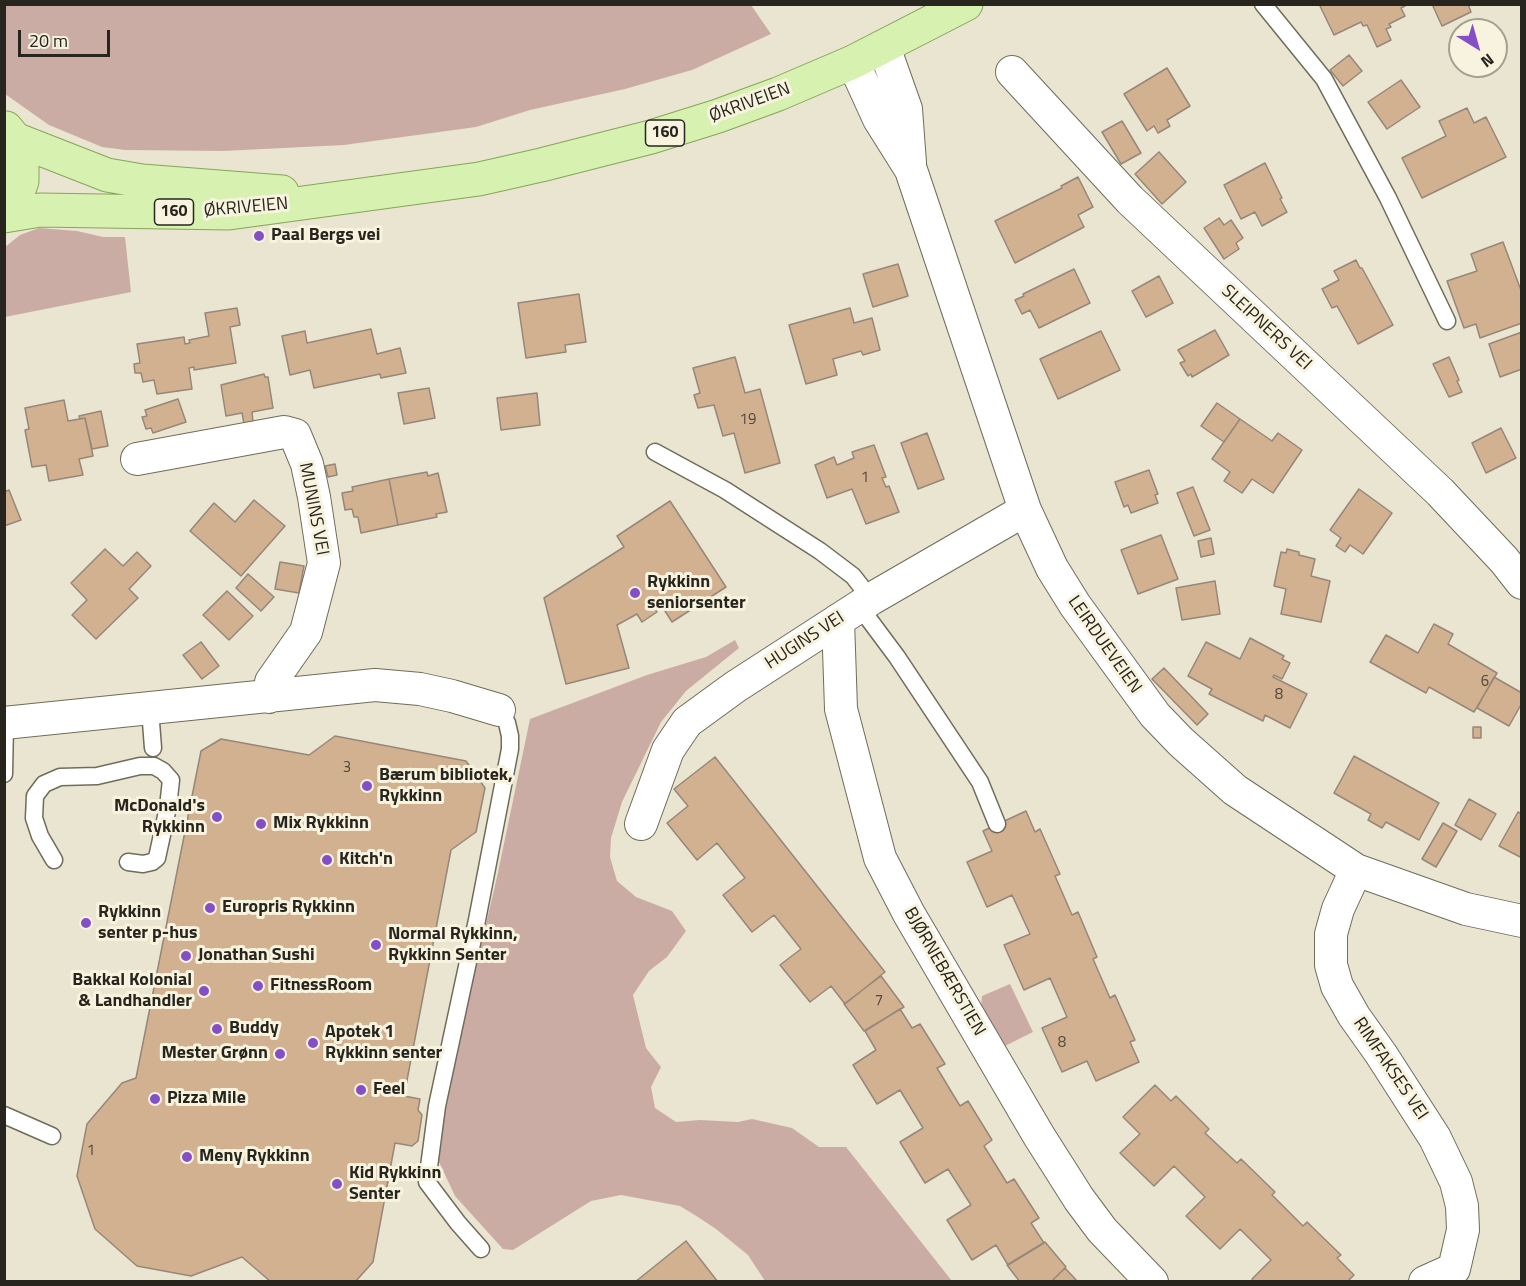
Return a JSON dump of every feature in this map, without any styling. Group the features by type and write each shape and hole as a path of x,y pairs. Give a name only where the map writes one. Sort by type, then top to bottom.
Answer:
{"main road":[{"name":"ØKRIVEIEN","path":"4,214 40,210 228,213 479,179 651,137 758,101 854,62 966,4"},
{"name":"ØKRIVEIEN","path":"10,133 107,175 141,181 344,197"},
{"name":"160","path":"4,214 15,201 22,181 22,159 10,133"}],"street":[{"name":"LEIRDUEVEIEN","path":"884,47 906,109 911,170"},
{"name":"LEIRDUEVEIEN","path":"854,62 879,119 911,170 1025,510 1052,568 1075,605 1155,715 1181,742 1235,790 1356,870 1466,909 1521,921"},
{"name":"SLEIPNERS VEI","path":"1012,72 1130,200 1440,492 1504,560 1521,583"},
{"name":"MUNINS VEI","path":"137,459 284,432 295,435 307,464 324,563 306,632 271,682 269,697"},
{"name":"HUGINS VEI","path":"641,824 668,750 687,722 735,687 856,608 1025,510"},
{"name":"BJØRNEBÆRSTIEN","path":"856,608 841,709 880,858 909,914 1073,1190 1102,1230 1152,1281"},
{"path":"5,723 375,685 441,694 499,710"},
{"name":"RIMFAKSES VEI","path":"1356,870 1338,909 1331,934 1331,965 1336,986 1435,1138 1449,1163 1462,1206 1463,1230 1452,1275 1425,1281"}],"lane":[{"path":"1263,4 1324,78 1388,198 1447,321"},
{"path":"655,452 725,490 820,551 853,576 856,608 897,657 980,782 997,824"},
{"path":"150,709 153,748"},
{"path":"481,1249 427,1182 437,1106 510,749 507,723 499,710"},
{"path":"4,774 5,723"},
{"path":"54,860 40,836 34,818 35,796 44,784 60,777 87,777 140,766 154,766 163,771 171,780 168,807 157,858 143,864 128,862"},
{"path":"4,1115 52,1136"}],"shaded area":[{"path":"5,5 751,5 771,34 692,70 625,89 530,110 476,127 344,145 223,151 125,150 102,147 49,125 5,94"},
{"path":"39,228 77,231 103,237 125,237 131,292 5,317 5,247 20,235"},
{"path":"735,640 739,648 686,691 661,722 622,802 611,838 610,857 617,881 636,897 672,911 686,931 667,957 649,971 633,995 646,1048 661,1067 651,1087 655,1108 676,1122 700,1120 738,1122 752,1119 792,1128 819,1147 846,1147 952,1281 765,1281 748,1255 716,1229 680,1206 621,1195 591,1201 513,1250 503,1249 455,1196 439,1162 440,1121 497,877 530,719 647,675 706,657"},
{"path":"1010,984 1033,1032 999,1049 980,1017 982,996"}],"building":[{"path":"1319,4 1404,4 1405,6 1401,8 1405,16 1389,24 1391,27 1386,29 1391,40 1377,47 1367,25 1363,26 1361,22 1334,35"},
{"path":"1432,4 1468,4 1471,12 1459,18 1448,18 1448,23 1442,26"},
{"path":"1349,55 1362,71 1343,86 1330,70"},
{"path":"1167,68 1190,106 1167,120 1170,126 1158,133 1154,126 1147,131 1124,94"},
{"path":"1401,80 1420,107 1387,129 1368,102"},
{"path":"1467,108 1474,123 1486,117 1506,157 1422,198 1402,158 1446,136 1439,121"},
{"path":"1122,121 1141,153 1121,164 1102,132"},
{"path":"1159,152 1186,182 1162,204 1135,174"},
{"path":"1265,163 1287,212 1262,226 1255,212 1241,219 1224,185"},
{"path":"1078,177 1093,207 1078,215 1084,227 1015,263 995,221 1062,188 1061,186"},
{"path":"1219,218 1224,225 1231,220 1243,238 1236,243 1239,249 1224,259 1204,228"},
{"path":"1503,242 1522,293 1522,323 1480,338 1476,324 1464,328 1447,281 1477,271 1471,254"},
{"path":"1356,260 1393,325 1358,344 1337,306 1332,308 1322,289 1339,280 1334,271"},
{"path":"898,264 908,296 873,307 863,274"},
{"path":"1074,269 1090,303 1039,328 1030,310 1022,314 1015,300"},
{"path":"1159,276 1173,303 1146,317 1132,291"},
{"path":"579,294 586,342 565,345 566,352 526,358 518,303"},
{"path":"237,308 240,325 230,327 236,363 194,370 194,367 189,368 192,389 157,394 154,380 143,382 141,373 135,373 134,364 140,363 137,344 184,337 185,344 190,343 189,340 209,336 205,313"},
{"path":"850,308 854,323 872,318 880,350 863,355 861,351 833,359 837,375 806,384 789,325"},
{"path":"371,329 377,354 400,348 406,373 381,378 380,374 314,388 310,370 290,375 282,336 305,331 307,343"},
{"path":"1215,330 1229,355 1192,377 1191,374 1188,376 1180,363 1185,361 1178,350"},
{"path":"1101,331 1120,370 1058,399 1040,359"},
{"path":"1522,332 1522,369 1500,377 1489,344"},
{"path":"735,357 745,393 760,389 780,463 745,473 734,433 723,436 714,405 698,408 694,395 700,393 693,368"},
{"path":"1449,357 1462,392 1449,397 1433,364"},
{"path":"264,374 268,377 273,408 252,412 253,422 244,424 242,413 226,416 221,385"},
{"path":"429,388 435,418 404,424 398,393"},
{"path":"537,393 540,425 501,430 497,398"},
{"path":"178,399 186,422 153,433 151,428 146,429 142,417 147,416 145,410"},
{"path":"64,400 68,421 85,418 93,456 79,459 83,475 49,481 46,465 32,467 25,430 29,429 25,408"},
{"path":"1217,403 1240,419 1224,442 1201,426"},
{"path":"101,411 108,446 92,449 85,418 80,419 79,416"},
{"path":"1240,419 1272,441 1278,433 1302,450 1273,493 1252,479 1242,493 1224,481 1230,472 1212,459"},
{"path":"1501,428 1516,458 1486,473 1472,443"},
{"path":"927,433 944,479 918,489 901,443"},
{"path":"874,445 886,477 882,478 886,487 889,486 899,512 866,524 852,489 827,498 815,465 834,457 837,465 854,458 852,452"},
{"path":"335,464 337,475 328,477 325,466"},
{"path":"1149,470 1158,494 1155,495 1158,503 1131,513 1128,505 1124,507 1115,482"},
{"path":"427,472 428,476 438,473 447,512 436,514 437,517 398,525 389,479"},
{"path":"389,479 398,525 361,533 358,517 354,517 352,509 345,510 342,493 353,491 352,487"},
{"path":"1193,487 1210,530 1194,536 1177,493"},
{"path":"1359,489 1392,513 1363,554 1350,545 1345,552 1336,546 1341,538 1330,530"},
{"path":"9,490 21,520 4,526 4,492"},
{"path":"254,500 285,526 241,576 190,531 214,503 235,522"},
{"name":"Rykkinn seniorsenter","path":"670,501 726,587 672,622 658,600 652,603 657,612 642,622 637,614 617,625 629,668 566,684 544,598 624,547 617,536"},
{"path":"1161,535 1178,579 1138,594 1121,550"},
{"path":"1211,538 1214,554 1201,557 1198,541"},
{"path":"105,549 123,566 137,552 151,566 129,589 138,598 96,639 72,615 87,600 71,583"},
{"path":"1287,549 1315,559 1311,576 1330,581 1321,622 1281,614 1286,589 1274,586 1281,552 1286,553"},
{"path":"280,562 304,566 299,593 275,589"},
{"path":"248,574 274,597 261,611 236,588"},
{"path":"1215,581 1220,614 1182,620 1176,588"},
{"path":"227,591 253,616 229,640 203,615"},
{"path":"1434,624 1453,634 1448,644 1497,673 1474,712 1429,687 1426,693 1370,662 1386,635 1418,653"},
{"path":"1250,638 1284,656 1282,659 1290,663 1282,679 1274,675 1273,677 1307,694 1290,728 1265,715 1263,721 1209,694 1212,689 1188,676 1206,642 1240,659"},
{"path":"201,642 219,666 202,679 183,655"},
{"path":"1164,668 1208,714 1197,725 1152,679"},
{"path":"1494,677 1522,693 1522,703 1509,726 1477,708"},
{"path":"1473,727 1481,727 1481,738 1473,738"},
{"path":"335,736 466,761 485,788 476,832 451,850 404,1096 420,1099 418,1110 422,1115 418,1141 412,1146 395,1143 373,1262 355,1282 271,1282 242,1257 191,1276 137,1266 95,1229 77,1176 87,1124 122,1083 136,1078 201,751 221,739 309,755"},
{"path":"1354,756 1439,803 1419,840 1386,822 1382,828 1368,820 1371,814 1334,793"},
{"path":"715,757 885,972 845,1004 831,986 810,1002 780,965 801,949 774,915 752,932 723,895 745,878 717,843 697,860 667,823 688,806 674,789"},
{"path":"1469,799 1496,814 1481,840 1455,825"},
{"path":"1026,811 1035,832 1040,829 1060,874 1055,876 1072,915 1078,912 1097,957 1093,959 1110,998 1115,995 1135,1040 1130,1042 1139,1062 1096,1081 1087,1061 1062,1072 1042,1028 1067,1017 1050,978 1024,990 1004,945 1030,934 1012,895 987,907 967,862 992,851 983,831"},
{"path":"1518,812 1522,814 1522,858 1499,846"},
{"path":"1443,823 1457,831 1436,867 1422,859"},
{"path":"881,976 904,1007 864,1031 844,1004"},
{"path":"900,1009 912,1028 920,1024 945,1064 937,1068 960,1106 968,1101 992,1140 984,1146 1007,1183 1014,1179 1039,1218 1031,1223 1044,1243 1008,1265 996,1245 972,1260 947,1220 971,1205 948,1169 925,1183 900,1142 923,1128 900,1090 877,1104 853,1065 876,1050 865,1031"},
{"path":"1155,1085 1171,1101 1176,1096 1209,1129 1205,1133 1237,1163 1241,1159 1275,1192 1272,1195 1303,1226 1307,1222 1341,1255 1337,1258 1354,1275 1347,1282 1254,1282 1252,1279 1271,1260 1240,1229 1220,1249 1186,1216 1205,1197 1174,1166 1154,1186 1120,1153 1140,1134 1123,1117"},
{"path":"686,1241 718,1282 635,1282"},
{"path":"1045,1242 1066,1267 1051,1282 1020,1282 1007,1265"},
{"path":"1065,1268 1078,1282 1051,1282"}],"place":[{"name":"Paal Bergs vei","path":"259,236"},
{"name":"Rykkinn seniorsenter","path":"635,593"},
{"name":"Bærum bibliotek, Rykkinn","path":"367,786"},
{"name":"McDonald's Rykkinn","path":"217,817"},
{"name":"Mix Rykkinn","path":"261,824"},
{"name":"Kitch'n","path":"327,860"},
{"name":"Europris Rykkinn","path":"210,908"},
{"name":"Rykkinn senter p-hus","path":"86,923"},
{"name":"Normal Rykkinn, Rykkinn Senter","path":"376,945"},
{"name":"Jonathan Sushi","path":"186,956"},
{"name":"FitnessRoom","path":"258,986"},
{"name":"Bakkal Kolonial & Landhandler","path":"204,991"},
{"name":"Buddy","path":"217,1029"},
{"name":"Apotek 1 Rykkinn senter","path":"313,1043"},
{"name":"Mester Grønn","path":"280,1054"},
{"name":"Feel","path":"361,1090"},
{"name":"Pizza Mile","path":"155,1099"},
{"name":"Meny Rykkinn","path":"187,1157"},
{"name":"Kid Rykkinn Senter","path":"337,1184"}]}
